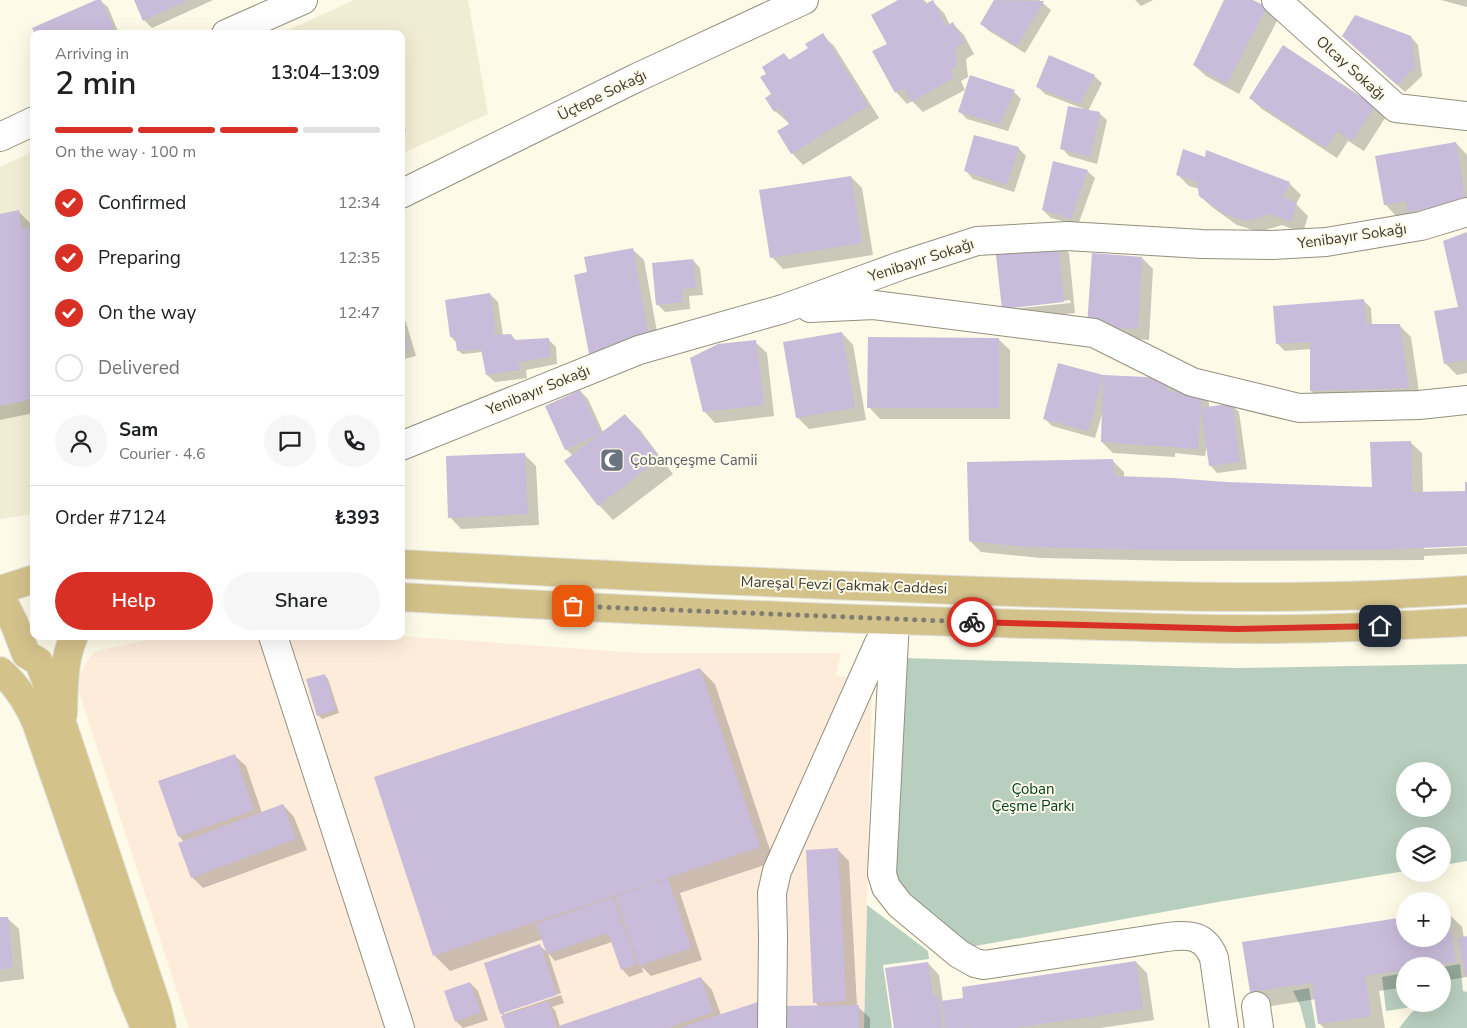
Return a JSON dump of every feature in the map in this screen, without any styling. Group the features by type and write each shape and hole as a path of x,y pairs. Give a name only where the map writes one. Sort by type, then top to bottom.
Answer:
{"main road":[{"name":"Mareşal Fevzi Çakmak Caddesi","path":"405,564 918,589 1148,596 1314,597 1467,590"},
{"path":"0,590 30,580"},
{"path":"0,595 16,622 26,654 39,662 62,723 157,1007 162,1028"},
{"path":"405,596 524,604 895,620 1237,629 1397,626 1467,622"},
{"path":"62,723 66,669 69,648 72,640"},
{"path":"0,671 17,686 36,722 127,985 145,1028"}],"street":[{"path":"235,30 303,0"},
{"name":"Üçtepe Sokağı","path":"405,192 636,78 804,0"},
{"name":"Olcay Sokağı","path":"1276,0 1396,108 1467,116"},
{"path":"0,137 30,123"},
{"name":"Yenibayır Sokağı","path":"405,444 639,350 783,309 900,266 977,241 1067,236 1202,244 1272,245 1326,242 1421,226 1467,212"},
{"path":"783,309 874,305 1094,333 1192,382 1299,408 1419,405 1467,400"},
{"path":"772,1028 772,892 777,871 879,643 895,620"},
{"path":"895,620 882,874 891,895 900,905 960,954 975,963 984,965 1167,937 1192,936 1210,948 1214,958 1224,1028"},
{"path":"274,640 400,1028"}],"shaded area":[{"path":"354,0 468,0 488,114 405,152 405,30 288,30"},
{"path":"30,153 30,515 0,519 0,167"},
{"path":"405,636 639,653 841,653 836,675 872,683 864,1028 189,1028 75,680 94,652 146,640 405,640"}],"green space":[{"name":"Çoban Çeşme Parkı","path":"904,658 1236,668 1467,664 1467,861 1451,864 1451,827 1396,827 1396,872 1218,902 970,947 892,878"},
{"path":"867,905 928,951 929,959 883,965 892,1028 864,1028"},
{"path":"1460,964 1463,991 1467,992 1467,1028 1399,1028 1412,1012 1451,1012 1451,966"},
{"path":"1396,975 1396,1009 1386,1011 1382,977"},
{"path":"1309,988 1316,1028 1306,1028 1300,1005 1293,991"}],"building":[{"path":"96,0 101,0 114,28 110,30 33,30 32,28"},
{"path":"134,0 189,0 143,21"},
{"path":"898,0 922,0 924,5 933,0 946,26 953,22 964,43 955,48 957,66 950,70 954,78 911,102 904,88 895,93 872,51 887,44 871,15"},
{"path":"994,0 1044,1 1017,46 980,24"},
{"path":"1224,0 1253,0 1267,7 1227,84 1193,65"},
{"path":"1355,15 1411,36 1415,68 1397,85 1342,36"},
{"path":"823,33 868,106 791,154 777,131 789,124 779,108 774,112 765,98 771,94 760,77 766,74 762,67 784,53 789,60 808,48 805,44"},
{"path":"1283,45 1375,106 1352,141 1337,131 1326,148 1249,98"},
{"path":"1049,55 1095,75 1080,104 1036,87"},
{"path":"970,75 1015,90 1000,124 958,112"},
{"path":"1068,106 1100,112 1090,157 1060,149"},
{"path":"974,135 1019,147 1007,185 964,171"},
{"path":"1456,142 1466,202 1407,212 1406,201 1384,205 1375,156"},
{"path":"1183,149 1205,157 1206,150 1290,182 1283,197 1297,203 1291,222 1270,214 1247,221 1224,214 1199,196 1197,182 1176,175"},
{"path":"1053,161 1088,170 1071,219 1042,210"},
{"path":"851,176 862,243 770,258 759,190"},
{"path":"19,210 22,229 30,228 30,400 0,406 0,214"},
{"path":"1467,232 1467,360 1444,364 1434,311 1458,307 1443,241"},
{"path":"1058,240 1064,302 1002,309 995,247"},
{"path":"633,248 650,343 589,354 574,275 587,272 584,257"},
{"path":"1092,253 1142,257 1138,329 1087,326"},
{"path":"693,259 696,288 682,289 683,302 656,305 652,263"},
{"path":"490,293 496,330 494,335 511,334 514,340 549,338 550,357 519,362 520,370 486,375 481,349 457,351 455,337 450,337 445,300"},
{"path":"1364,299 1366,324 1400,324 1409,388 1310,391 1310,342 1276,344 1273,306"},
{"path":"842,332 855,408 796,418 783,342"},
{"path":"405,336 409,348 405,350"},
{"path":"868,337 999,338 999,408 867,408"},
{"path":"756,340 764,405 703,412 690,358 718,344"},
{"path":"1058,363 1103,375 1088,431 1043,419"},
{"path":"1103,375 1168,378 1168,391 1202,394 1198,449 1101,442"},
{"path":"580,390 601,433 565,450 545,406"},
{"path":"1232,403 1240,462 1209,466 1201,408"},
{"name":"Çobançeşme Camii","path":"625,414 660,458 598,506 564,461"},
{"path":"1411,441 1412,492 1465,491 1465,482 1467,482 1467,546 1374,550 1170,550 1029,547 969,541 967,462 1113,459 1114,476 1372,487 1370,442"},
{"path":"525,453 528,514 448,518 446,456"},
{"path":"700,668 760,847 433,956 374,777"},
{"path":"325,674 336,710 317,716 306,679"},
{"path":"235,754 254,810 178,837 158,781"},
{"path":"283,804 296,839 191,878 178,843"},
{"path":"838,848 846,1001 813,1003 806,850"},
{"path":"668,878 691,948 639,966 615,896"},
{"path":"613,897 637,964 621,970 608,933 547,954 536,924"},
{"path":"0,917 8,917 13,968 0,969"},
{"path":"1396,918 1396,947 1451,947 1451,930 1456,962 1451,963 1451,957 1396,957 1396,971 1365,976 1371,1016 1318,1024 1312,983 1250,992 1242,942"},
{"path":"1467,936 1467,975 1465,975 1458,938"},
{"path":"540,944 557,995 500,1014 484,963"},
{"path":"1136,961 1143,1009 1015,1028 968,1028 966,1012 967,1028 945,1028 941,1001 963,998 962,987"},
{"path":"928,962 933,997 938,996 943,1028 894,1028 885,968"},
{"path":"701,977 713,1012 667,1028 560,1028 559,1026"},
{"path":"470,982 481,1012 455,1022 444,991"},
{"path":"548,1001 557,1028 505,1028 501,1016"},
{"path":"761,1001 761,1028 679,1028"},
{"path":"859,1005 859,1028 781,1028 781,1006"}],"way so far":[{"path":"573,606 972,622"}],"place":[{"name":"Çobançeşme Camii","path":"612,460"}],"route":[{"path":"972,622 1237,629 1380,626"}]}
